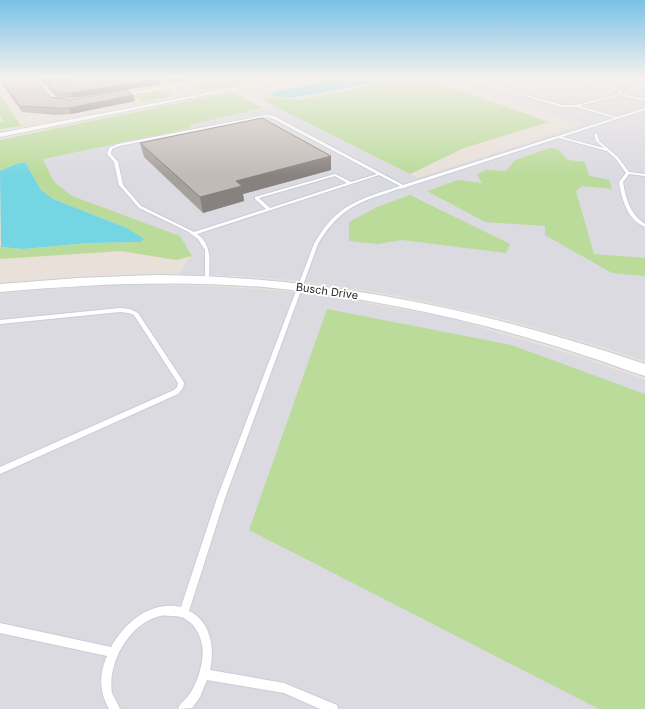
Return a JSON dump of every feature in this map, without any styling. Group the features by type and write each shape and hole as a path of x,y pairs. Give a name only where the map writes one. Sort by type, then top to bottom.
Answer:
{"street":[{"path":"0,135 125,110"},
{"name":"Busch Drive","path":"0,288 90,281 207,280 300,287 410,304 475,319 536,334 645,370"}],"lane":[{"path":"590,110 618,118"},
{"path":"184,612 221,498 316,244 333,218 364,199 560,138 642,110"},
{"path":"207,280 207,250 200,238 194,233 140,207 121,185 116,162 109,154 111,148 133,142 266,116 273,117 404,187"},
{"path":"596,134 598,141 617,158 628,173 645,175"},
{"path":"560,138 608,150"},
{"path":"628,173 621,182 625,203 635,220 645,226"},
{"path":"194,233 380,174"},
{"path":"269,209 256,198 335,175 350,184"},
{"path":"0,322 120,310 130,311 136,314 181,383 180,388 176,392 0,471"},
{"path":"114,709 107,692 107,672 113,652 124,634 139,621 155,612 172,610 184,612 197,621 206,636 208,654 205,674 199,689 183,709"},
{"path":"0,628 113,652"},
{"path":"205,674 284,688 332,709"}],"shaded area":[{"path":"256,110 282,110 418,178 584,124 537,110 645,110 645,361 603,347 494,316 395,295 291,280 240,276 179,274 191,256 180,236 72,196 54,182 43,158 192,128 188,125"},
{"path":"149,285 225,287 308,293 445,317 576,356 645,380 645,709 0,709 0,293 92,286"}],"green space":[{"path":"0,110 10,110 21,126 0,129 0,122 3,121 0,115"},
{"path":"145,110 253,110 189,125 192,128 43,159 54,182 72,196 180,236 192,256 176,260 121,251 0,259 0,246 23,249 89,243 140,242 127,228 53,199 41,190 25,162 0,171 0,140"},
{"path":"282,110 516,110 549,122 464,148 410,174"},
{"path":"550,148 558,149 568,160 585,162 589,176 609,180 612,189 582,186 576,191 594,254 645,258 645,276 612,273 545,235 545,226 485,222 427,191 458,180 482,183 477,174 486,170 506,171 515,160"},
{"path":"410,195 510,244 506,253 402,240 378,244 349,241 349,222 377,207"},
{"path":"327,309 511,345 645,394 645,709 599,709 249,530"}],"water":[{"path":"25,162 41,190 53,199 127,228 144,239 140,242 89,243 23,249 1,247 0,171"}],"building":[{"path":"262,118 331,156 236,181 242,186 200,197 140,143"}]}
